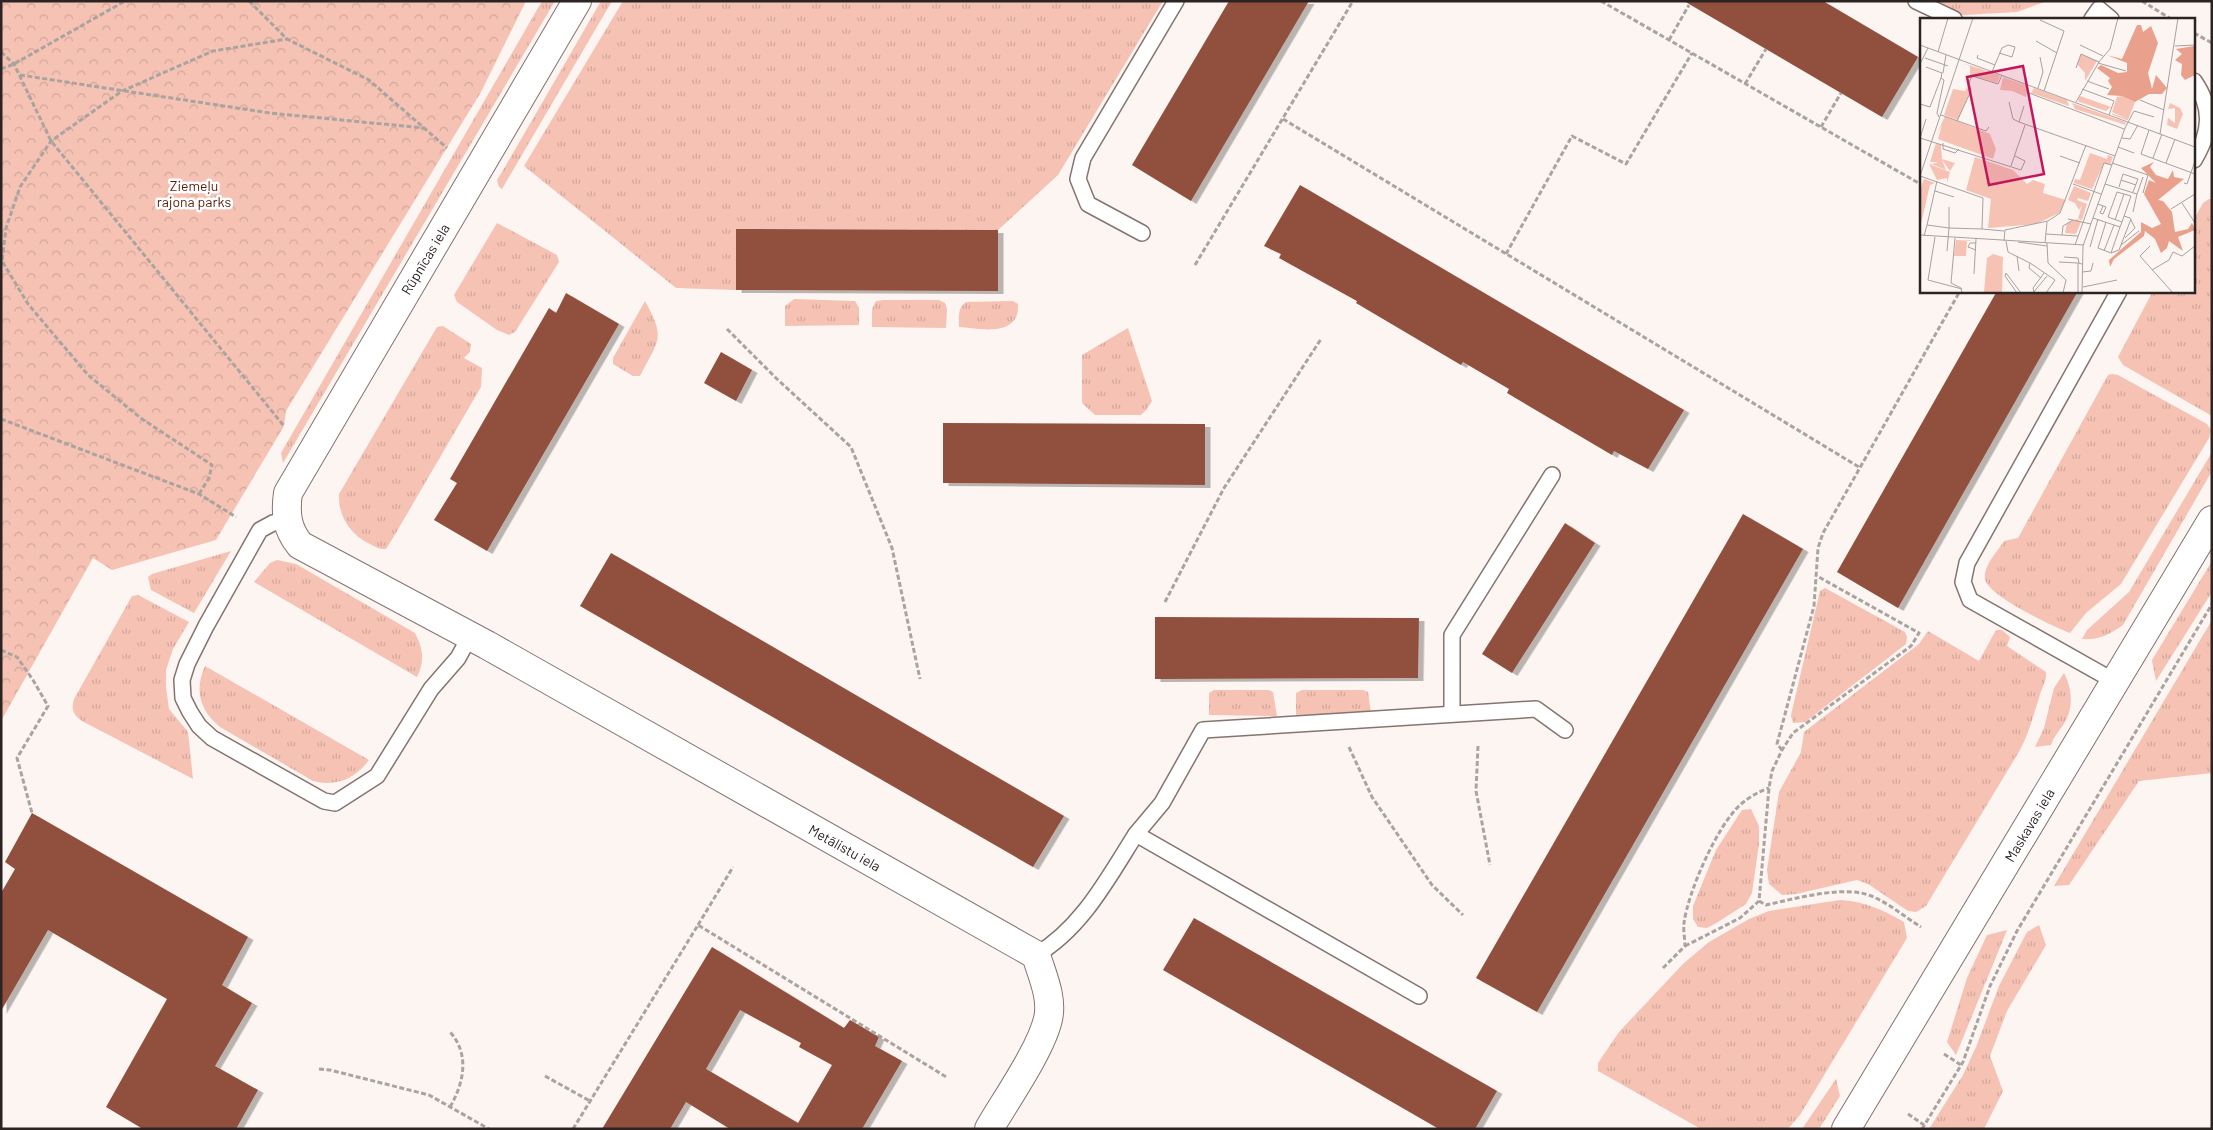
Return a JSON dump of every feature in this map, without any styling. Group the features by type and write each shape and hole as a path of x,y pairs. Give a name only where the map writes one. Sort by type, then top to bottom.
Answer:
{"street":[{"name":"Rūpnīcas iela","path":"287,520 286,506 288,493 577,1"},
{"name":"Metālistu iela","path":"287,520 292,534 300,545 478,641 1036,955"},
{"name":"Maskavas iela","path":"1846,1129 2212,520"},
{"path":"989,1129 1035,1050 1048,1019 1048,994 1036,955"}],"lane":[{"path":"1142,233 1088,204 1078,180 1083,158 1176,1"},
{"path":"1916,1 1952,18"},
{"path":"2094,10 2109,18"},
{"path":"2196,84 2207,98 2211,122 2196,156"},
{"path":"2114,681 1970,600 1963,582 1967,563 2118,292"},
{"path":"1452,714 1452,635 1552,475"},
{"path":"287,520 273,523 260,530 187,664 182,680 183,698 199,726 212,738 324,801 335,803 377,776 431,689 458,658 478,641"},
{"path":"1036,955 1055,944 1075,925 1136,834 1162,803 1203,730 1536,709 1565,730"},
{"path":"1136,834 1419,996"}],"path":[{"path":"1,69 14,64 125,1"},
{"path":"249,1 287,38 369,80 447,148"},
{"path":"1195,265 1353,1"},
{"path":"1601,1 1920,184"},
{"path":"2142,1 2169,18"},
{"path":"1669,40 1689,4"},
{"path":"2196,34 2212,43"},
{"path":"199,494 208,478 212,465 142,419 88,375 28,304 2,261 6,228 20,187 51,142 122,91 213,51 287,38"},
{"path":"1745,84 1766,49"},
{"path":"1,52 14,64 51,142 284,426"},
{"path":"1506,254 1572,136 1626,164 1692,53"},
{"path":"20,75 270,113 424,128"},
{"path":"1821,127 1841,93"},
{"path":"1283,119 1859,467"},
{"path":"1782,750 1777,744 1814,606 1818,548 1823,533 1959,292"},
{"path":"727,329 777,379 851,447 892,548 920,679"},
{"path":"1165,602 1224,488 1321,340"},
{"path":"1,419 199,494 217,507 260,530"},
{"path":"1663,968 1685,946 1740,918 1759,901 1772,772 1782,750 1793,733 1911,646 1919,633 1817,576"},
{"path":"1908,1114 1923,1127 1961,1065 1990,986 2017,931 2212,604"},
{"path":"1,650 17,657 34,680 48,706 17,758 32,813"},
{"path":"1337,721 1372,797 1432,885 1463,915"},
{"path":"1478,746 1476,791 1490,865"},
{"path":"1685,946 1683,924 1692,888 1721,830 1738,806 1756,792 1770,788"},
{"path":"572,1129 733,867"},
{"path":"1759,901 1766,904 1835,892 1861,893 1878,900 1921,927"},
{"path":"698,925 948,1078"},
{"path":"450,1032 461,1048 463,1062 460,1086 450,1107"},
{"path":"1944,1054 1961,1065"},
{"path":"318,1069 330,1070 429,1094 489,1129"},
{"path":"545,1076 590,1101"}],"green space":[{"name":"Ziemeļu rajona parks","path":"1,1 526,1 481,92 286,411 284,426 216,540 112,570 93,558 1,721"},
{"path":"542,1 555,1 283,463 281,453"},
{"path":"601,1 612,1 502,189 499,187 497,180"},
{"path":"623,1 1163,1 1058,175 998,230 736,229 736,290 676,288 524,166"},
{"path":"1920,1 2047,1 2017,12 1947,16"},
{"path":"2212,199 2212,416 2123,365 2118,357 2152,292 2196,292 2196,215 2203,203"},
{"path":"497,223 557,255 559,262 515,332 509,335 497,330 457,302 454,295"},
{"path":"794,299 855,301 859,308 859,325 785,326 785,306"},
{"path":"939,300 945,303 947,309 946,328 872,327 872,309 876,301"},
{"path":"645,301 656,324 658,339 640,376 633,376 613,364 613,358"},
{"path":"1013,301 1018,304 1017,316 1010,324 1004,327 981,329 959,327 960,310 966,302"},
{"path":"443,326 471,344 470,352 464,358 482,368 481,387 393,538 386,549 379,548 361,539 350,529 340,509 339,494 437,327"},
{"path":"1128,328 1152,401 1141,415 1095,415 1082,403 1082,355"},
{"path":"2108,375 2118,375 2207,424 2211,430 2209,438 2121,584 2086,613 2070,633 2037,618 1997,594 1989,586 1985,579 1985,574 1986,569 2004,541 2018,538"},
{"path":"2212,452 2212,471 2123,625 2104,636 2094,639 2082,639 2087,630 2129,592"},
{"path":"231,551 194,613 151,590 148,577 152,574"},
{"path":"277,560 296,564 415,633 422,655 417,677 254,582 270,563"},
{"path":"2212,561 2212,592 2156,681 2152,660"},
{"path":"1825,588 1905,632 1907,637 1906,644 1805,722 1793,723 1791,715 1820,591"},
{"path":"138,595 189,622 173,649 166,670 166,687 169,709 188,732 193,779 82,721 73,712 74,699 132,596"},
{"path":"2212,620 2212,773 2139,781 2069,885 2054,886"},
{"path":"1996,630 2002,630 2010,637 2007,646 2046,672 2046,679 2020,750 1926,906 1916,912 1908,911 1868,884 1857,880 1796,894 1782,895 1769,884 1767,870 1779,792 1801,752 1804,732 1919,644 1928,631 1979,661"},
{"path":"205,666 369,760 358,772 344,780 329,783 313,781 220,727 213,721 201,700 200,684"},
{"path":"2064,673 2069,685 2071,698 2068,716 2051,745 2035,747 2044,728 2054,688"},
{"path":"1214,690 1269,690 1273,692 1277,716 1209,715 1209,693"},
{"path":"1302,690 1363,690 1368,692 1371,713 1296,715 1296,693"},
{"path":"1751,809 1759,826 1759,844 1752,893 1746,904 1718,922 1707,928 1698,927 1693,919 1693,906 1716,850 1742,810"},
{"path":"1840,900 1865,904 1904,922 1907,938 1800,1115 1788,1129 1701,1129 1598,1071 1598,1063 1619,1032 1683,964 1709,942 1749,919 1769,911"},
{"path":"2039,925 2046,945 2007,1011 1990,1056 2003,1091 1984,1129 1929,1129 1963,1075 1976,1047 1999,986 2027,932"},
{"path":"2007,930 1956,1055 1947,1042 1967,978 1987,935"},
{"path":"1836,1079 1840,1096 1819,1129 1802,1129"}],"building":[{"path":"1229,1 1309,1 1191,201 1132,165"},
{"path":"1684,1 1823,1 1918,57 1882,117"},
{"path":"1300,185 1684,410 1648,469 1614,451 1612,455 1507,393 1509,389 1463,362 1461,365 1356,303 1357,301 1279,258 1281,254 1264,246"},
{"path":"736,229 998,230 998,291 736,290"},
{"path":"1996,292 2077,292 1898,608 1837,572"},
{"path":"566,293 619,324 487,551 434,520 457,483 450,479 549,308 556,313"},
{"path":"721,352 752,370 736,401 704,383"},
{"path":"943,423 1205,424 1205,485 943,483"},
{"path":"1743,514 1803,549 1537,1012 1476,978"},
{"path":"1565,523 1595,543 1512,673 1482,654"},
{"path":"611,553 1064,816 1033,867 580,606"},
{"path":"1155,617 1419,618 1418,678 1155,679"},
{"path":"32,813 248,937 222,985 252,1003 215,1066 258,1090 236,1129 143,1129 106,1107 167,999 48,930 1,1011 1,893 15,869 5,862"},
{"path":"1194,918 1497,1091 1475,1129 1439,1129 1163,970"},
{"path":"712,947 844,1028 850,1020 879,1037 875,1046 902,1061 862,1129 730,1129 686,1102 670,1129 602,1129","holes":["740,1010 801,1043 799,1047 832,1065 798,1123 706,1069"]}]}
